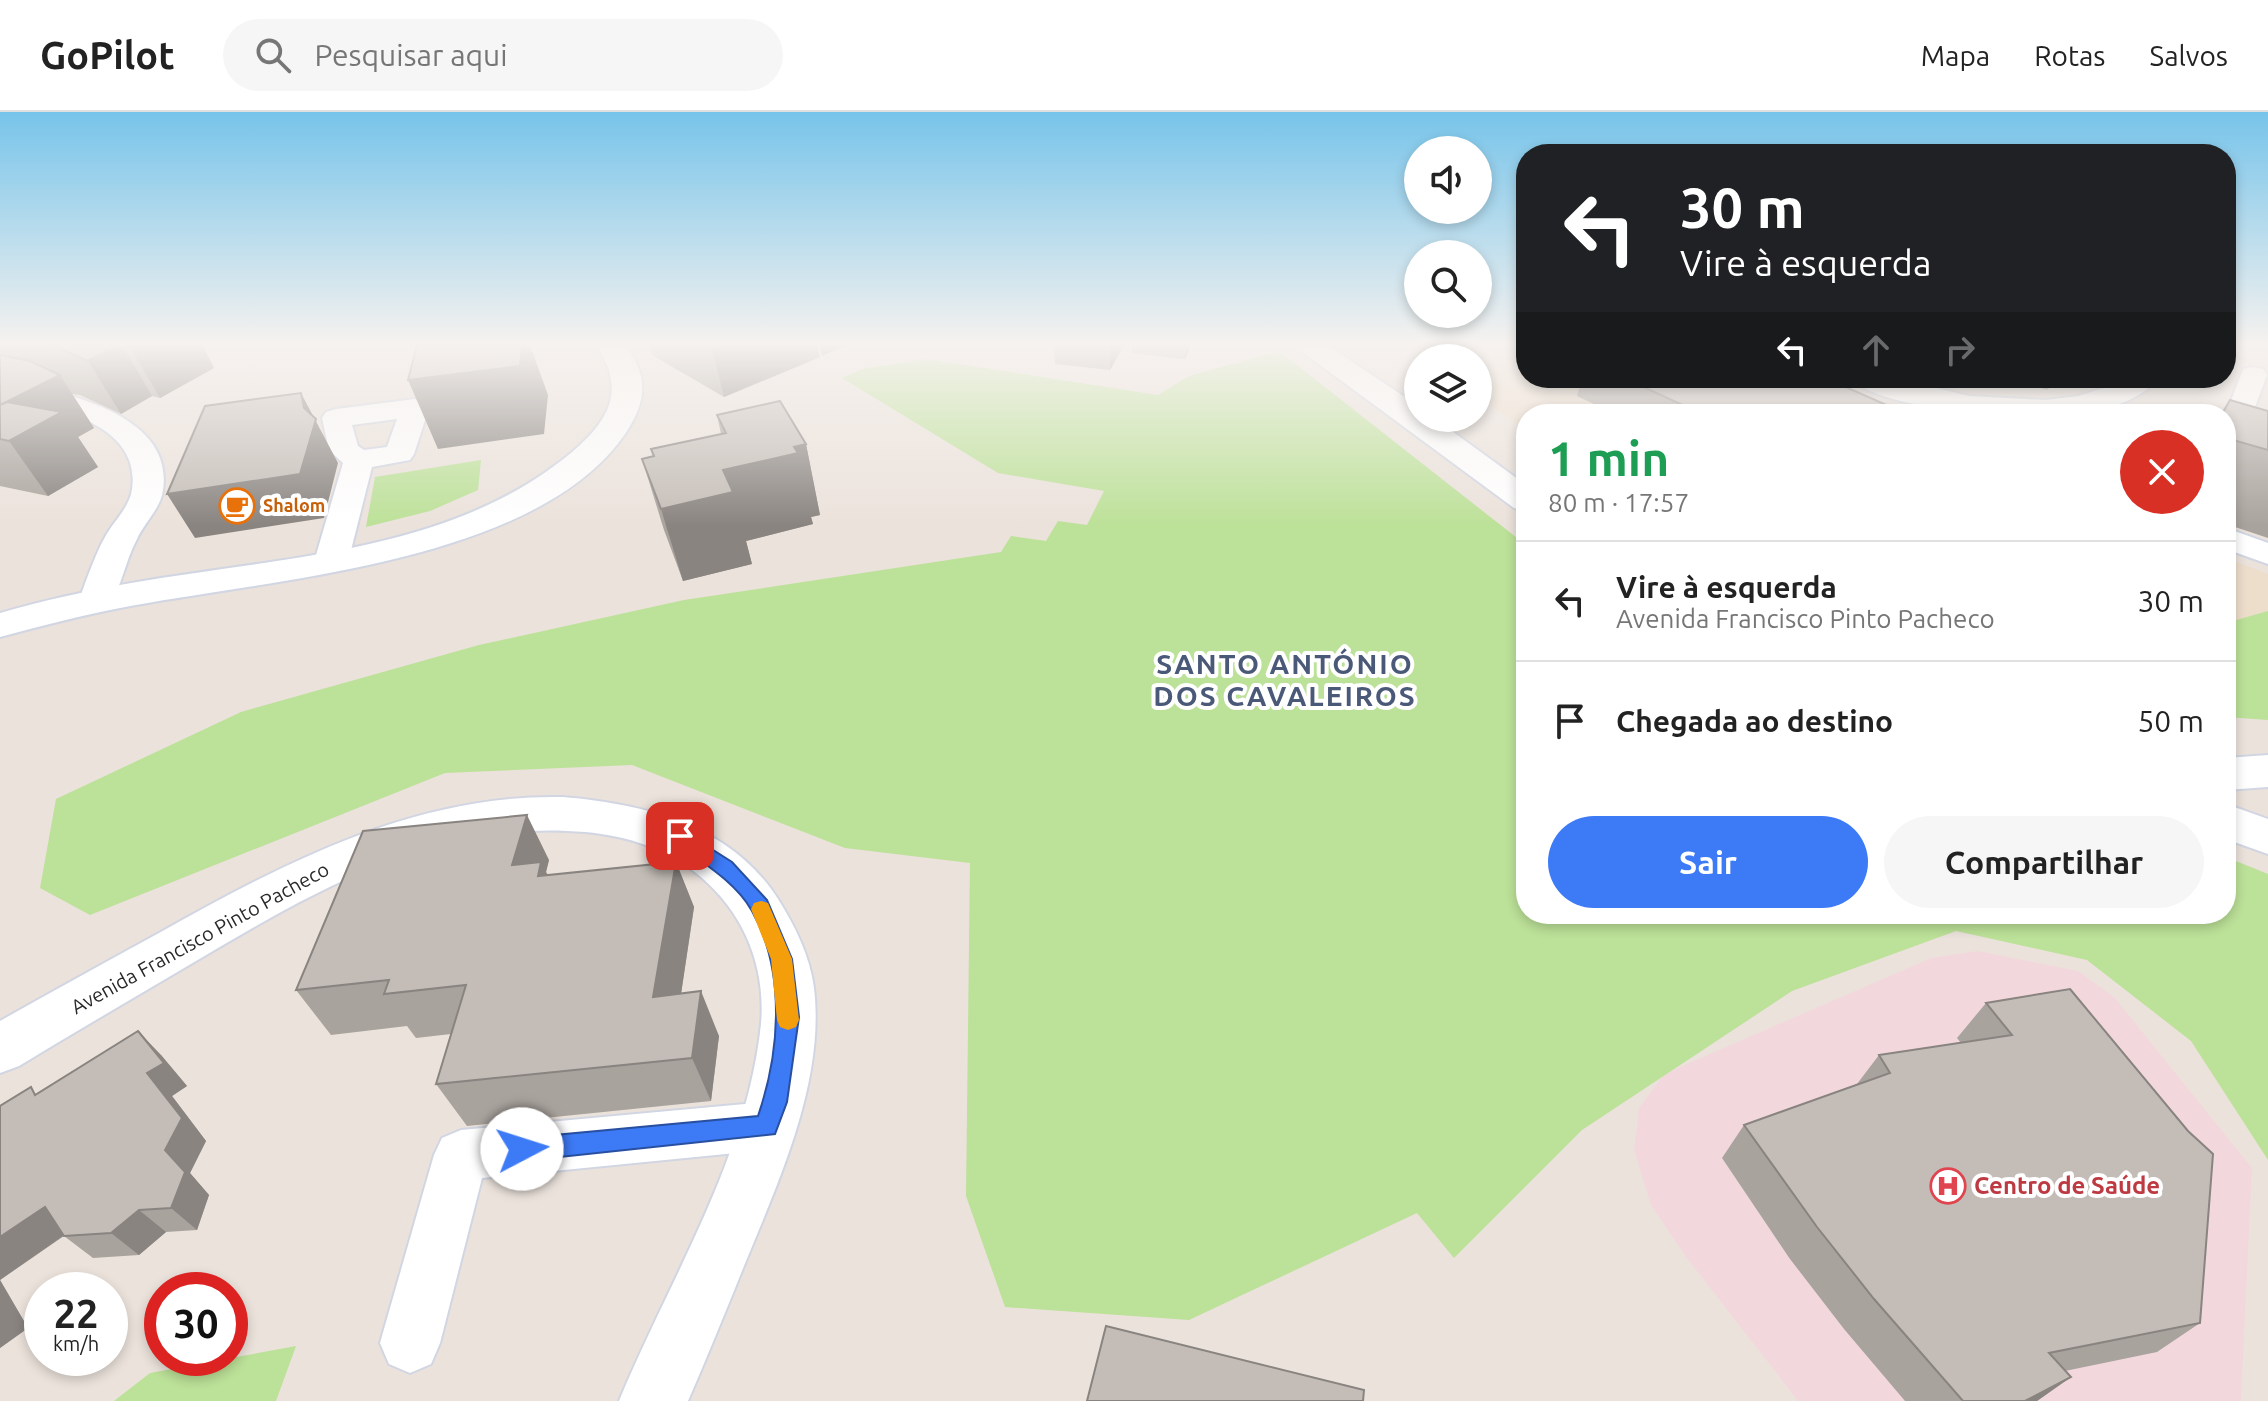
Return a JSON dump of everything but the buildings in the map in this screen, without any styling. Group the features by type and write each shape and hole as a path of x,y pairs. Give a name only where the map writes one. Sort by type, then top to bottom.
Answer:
{"street":[{"path":"64,405 115,422 137,445 147,472 148,490 120,540 96,600"},
{"path":"0,625 96,600 331,562 434,538 521,501 561,477 591,453 614,427 623,405"},
{"path":"1396,405 1516,494"},
{"path":"2236,427 2255,412"},
{"path":"331,562 359,460"},
{"path":"2236,542 2268,554"},
{"path":"2236,773 2268,771"},
{"path":"2236,793 2268,804"},
{"name":"Avenida Francisco Pinto Pacheco","path":"0,1049 285,886 356,854 417,832 489,816 551,812 621,819 680,836 725,868 759,905 782,959 788,1017 775,1102 767,1126 743,1194 653,1401"},
{"path":"2236,825 2268,837"},
{"path":"410,1343 461,1155 767,1126"}],"shaded area":[{"path":"1492,405 1516,405 1516,423 1492,407"},
{"path":"2236,562 2268,574 2268,640 2236,651"},
{"name":"Centro de Saúde","path":"1978,951 2078,971 2115,998 2252,1168 2241,1401 1798,1401 1686,1257 1651,1205 1634,1150 1639,1108 1664,1074 1931,958"}],"green space":[{"path":"887,405 1348,405 1516,537 1516,924 2236,924 2236,861 2268,874 2268,1160 2191,1041 2087,960 1956,931 1792,991 1582,1130 1454,1258 1417,1213 1189,1320 1005,1307 966,1196 970,863 845,848 632,765 445,773 90,915 40,888 56,799 241,712 479,645 684,600 1001,552 1011,536 1046,541 1058,521 1087,525 1104,491 998,473"},
{"path":"481,460 478,490 430,511 366,527 375,477"},
{"path":"2268,611 2268,720 2236,718 2236,620"},
{"path":"296,1346 276,1401 114,1401 146,1376 248,1376 248,1355"}],"slow traffic":[{"path":"761,909 782,959 788,1020"}],"place":[{"name":"Shalom","path":"237,506"},
{"name":"Centro de Saúde","path":"1948,1186"}],"district":[{"name":"SANTO ANTÓNIO DOS CAVALEIROS","path":"1285,680"}],"route":[{"path":"522,1149 767,1126 775,1102 788,1017 782,959 759,905 725,868 680,836"}]}
